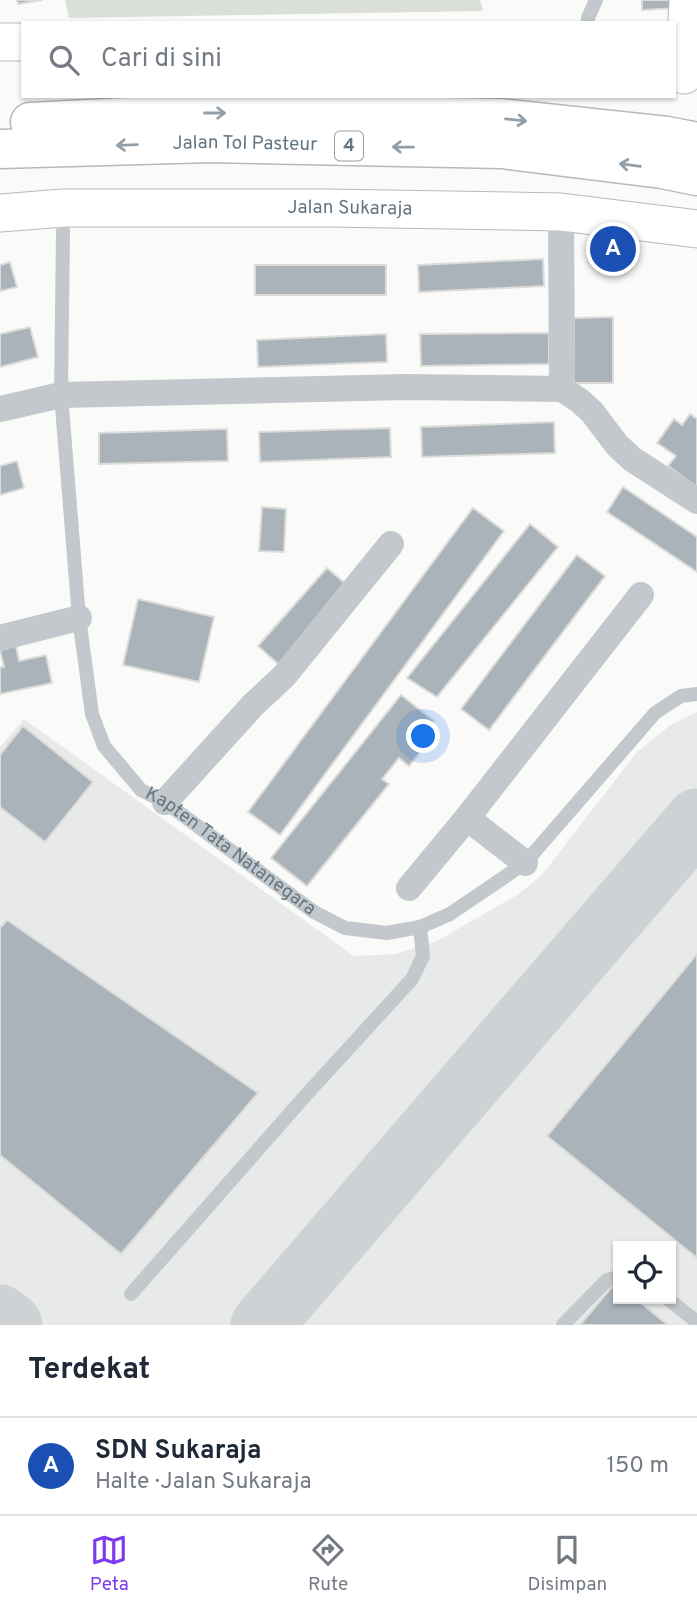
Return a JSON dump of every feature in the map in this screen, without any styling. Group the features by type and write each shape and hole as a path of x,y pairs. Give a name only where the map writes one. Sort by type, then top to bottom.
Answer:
{"highway":[{"path":"288,113 441,98"},
{"name":"Jalan Tol Pasteur","path":"0,124 207,113 499,118 667,136 697,142"},
{"name":"Jalan Tol Pasteur","path":"0,149 210,143 502,149 662,169 697,176"}],"main road":[{"path":"685,76 688,0"},
{"path":"0,42 21,43"},
{"name":"Jalan Sukaraja","path":"0,213 63,219 329,208 561,212 697,229"}],"street":[{"path":"561,212 562,389"},
{"path":"0,409 61,395 406,387 562,389 592,412 617,445 632,459 697,501"},
{"path":"165,802 253,705 284,676 391,544"},
{"path":"409,888 467,818 641,594"},
{"path":"0,638 79,618"},
{"path":"467,818 525,863"}],"lane":[{"path":"588,21 596,0"},
{"name":"Kapten Tata Natanegara","path":"63,219 61,395 79,618 92,714 104,746 141,790 165,802 314,912 345,928 387,933 420,927 450,914 525,863 655,713 681,696 697,695"},
{"path":"131,1294 412,979 422,956 420,927"},
{"path":"564,1325 607,1280 613,1278"},
{"path":"674,1304 697,1322"}],"shaded area":[{"path":"65,0 480,0 483,11 69,18"},
{"path":"697,712 697,1325 0,1325 0,747 24,719 354,956 396,954 437,941 517,895 541,876 637,752 672,724"}],"building":[{"path":"17,0 42,0 18,4"},
{"path":"642,0 677,0 678,8 642,10"},
{"path":"543,259 544,286 419,292 418,265"},
{"path":"10,262 17,287 0,291 0,265"},
{"path":"255,265 386,265 386,295 255,295"},
{"path":"613,317 613,383 574,383 574,318"},
{"path":"30,327 38,357 0,367 0,334"},
{"path":"549,333 549,364 421,366 420,334"},
{"path":"386,334 387,362 258,367 257,340"},
{"path":"690,414 697,419 697,487 668,466 676,456 657,443 674,419 682,425"},
{"path":"554,422 555,453 422,457 421,427"},
{"path":"390,428 391,457 260,462 259,432"},
{"path":"227,429 228,461 99,464 99,433"},
{"path":"17,461 24,488 0,495 0,466"},
{"path":"623,487 697,537 697,572 607,512"},
{"path":"262,507 286,509 284,552 259,551"},
{"path":"473,508 504,531 280,835 248,812"},
{"path":"530,524 558,547 437,697 407,678"},
{"path":"577,555 605,576 489,730 461,709"},
{"path":"327,568 354,591 284,669 258,646"},
{"path":"138,599 214,617 199,682 123,665"},
{"path":"16,646 19,661 46,655 52,683 0,694 0,667 4,667 0,650"},
{"path":"401,695 434,721 425,732 432,737 409,766 399,758 382,779 389,784 307,886 271,858"},
{"path":"23,726 93,782 45,842 0,807 0,755"},
{"path":"7,920 258,1093 121,1254 0,1155 0,928"},
{"path":"697,954 697,1258 547,1136"},
{"path":"613,1286 613,1304 642,1304 668,1325 580,1325"}],"taxiway":[{"path":"262,1325 697,820"},
{"path":"0,1316 11,1325"}],"place":[{"name":"SDN Sukaraja","path":"613,249"}]}
